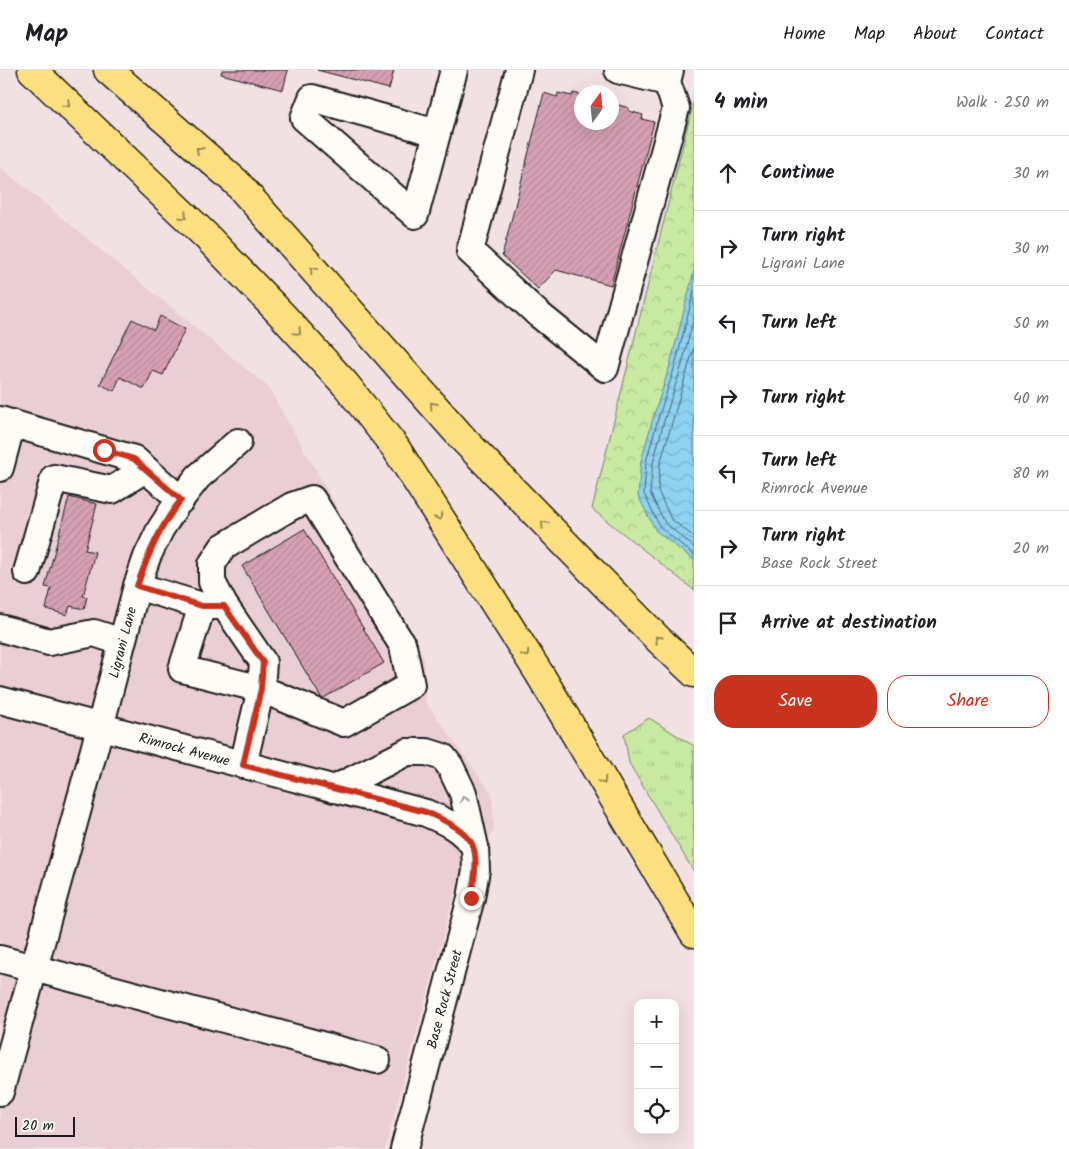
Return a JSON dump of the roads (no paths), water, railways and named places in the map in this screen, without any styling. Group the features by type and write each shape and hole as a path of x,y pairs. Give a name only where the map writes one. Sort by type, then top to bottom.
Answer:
{"highway":[{"path":"32,70 205,235 276,308 346,384 395,447 539,673 694,933"},
{"path":"108,70 236,182 465,441 659,640 694,673"}],"street":[{"path":"437,133 312,98 304,118 415,215 454,70"},
{"path":"519,70 470,251 537,313 605,368 676,108 669,76 618,70"},
{"path":"0,468 6,422 134,459 181,500"},
{"name":"Ligrani Lane","path":"0,1092 137,586 147,557 160,530 198,477 238,442"},
{"path":"27,572 54,478 112,490 145,469"},
{"path":"312,499 403,646 411,685 344,723 261,689 182,669 213,606 212,564 222,547 292,506 312,499"},
{"path":"137,586 213,606 263,662 261,689 243,765"},
{"path":"0,628 49,642 94,633 122,642"},
{"name":"Rimrock Avenue","path":"0,700 100,728 426,812 449,822 466,834 475,847"},
{"name":"Base Rock Street","path":"334,788 407,752 427,752 443,757 450,766 463,793 475,847 476,870 471,898 404,1149"},
{"path":"0,959 377,1060"}],"water":[{"path":"694,271 694,560 656,531 638,496 641,461 670,365"}]}
